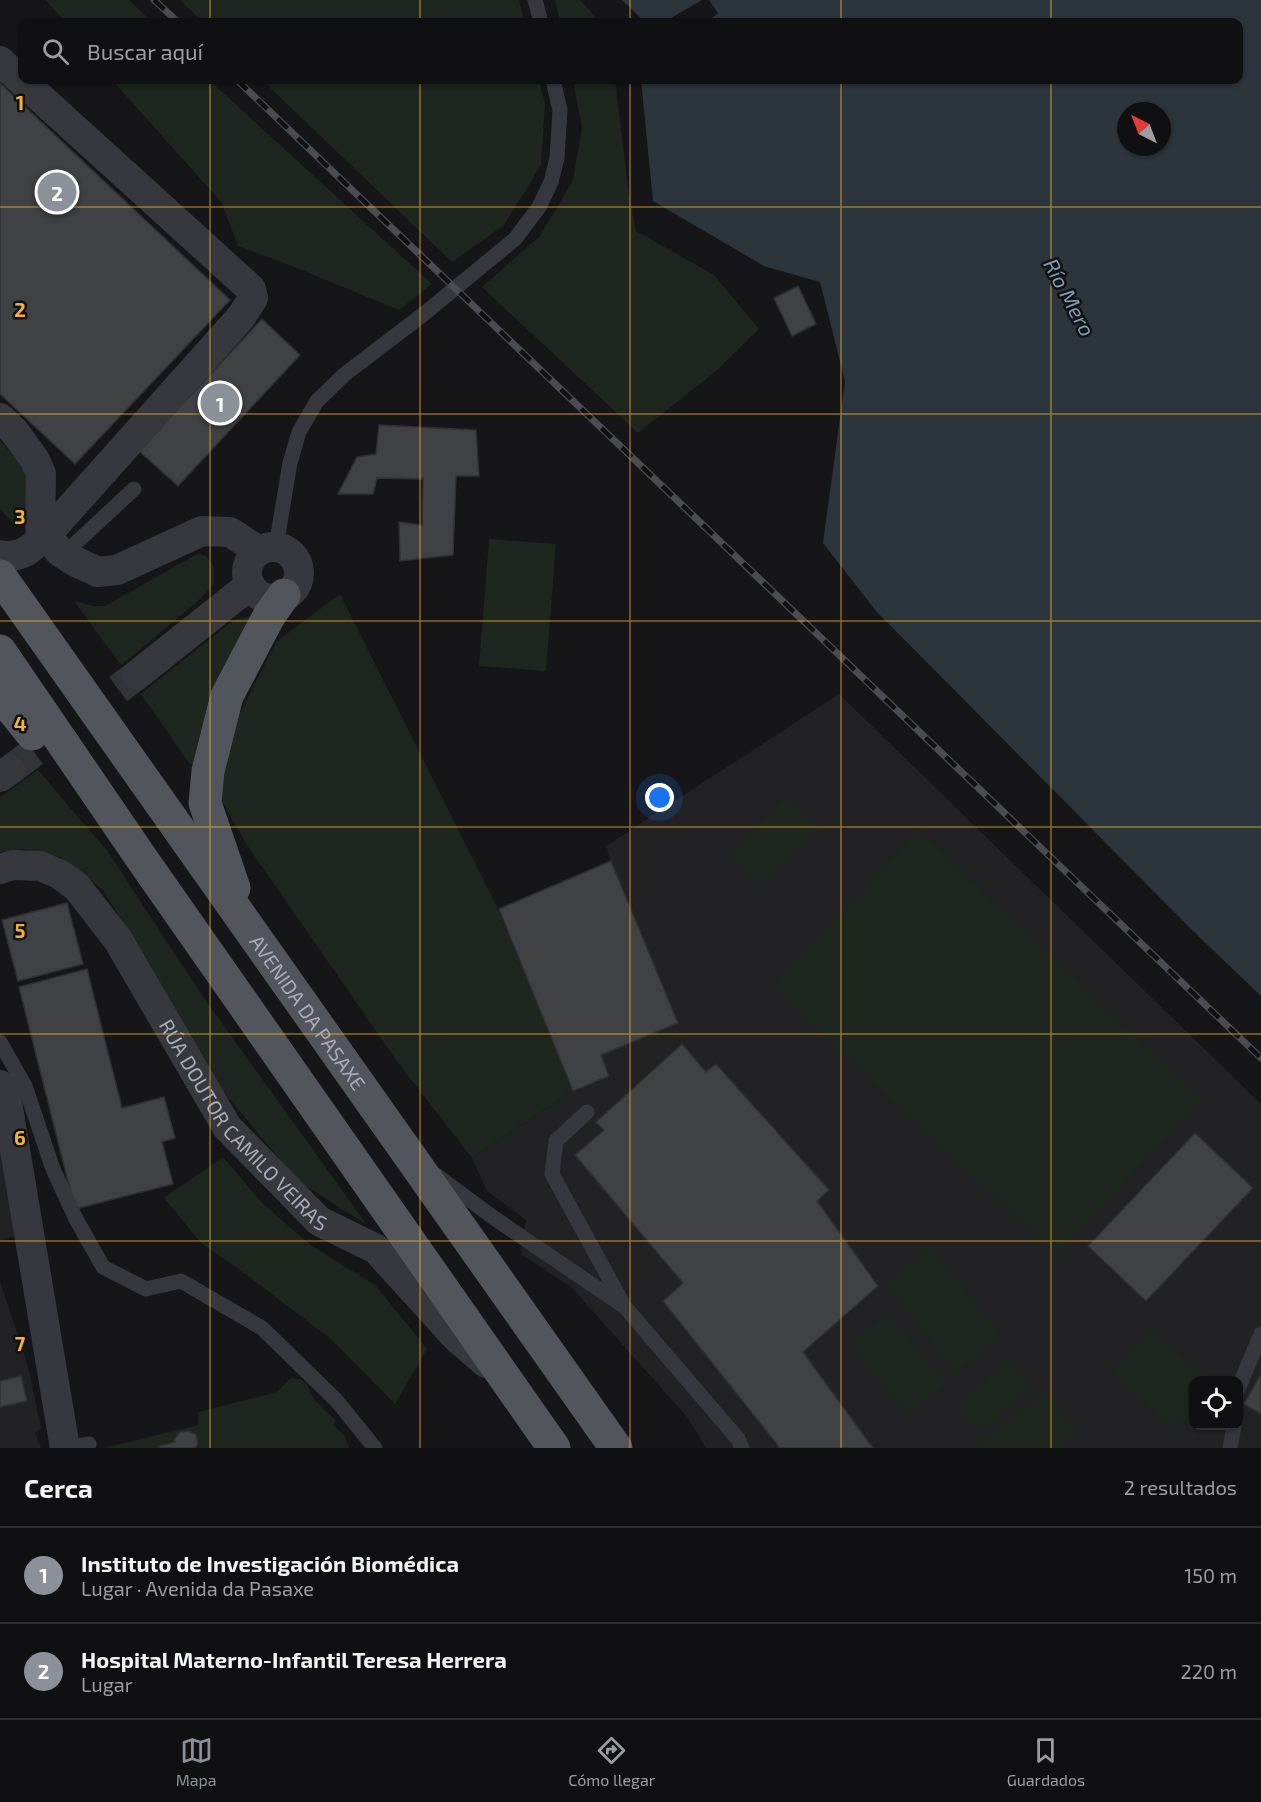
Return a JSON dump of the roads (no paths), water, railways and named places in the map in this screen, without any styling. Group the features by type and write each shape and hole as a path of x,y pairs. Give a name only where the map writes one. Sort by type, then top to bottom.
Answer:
{"main road":[{"name":"AVENIDA DA PASAXE","path":"0,576 616,1448"},
{"path":"244,921 205,803 208,771 227,696 269,616 284,595"},
{"path":"0,651 142,859 554,1448"},
{"path":"0,694 22,723 142,859"}],"street":[{"path":"0,61 18,77"},
{"path":"0,555 9,557 54,544 241,317 253,298 251,289 25,84"},
{"path":"0,418 14,431 35,460 41,474 40,526 54,544 74,561 98,572 117,570 202,531 230,532 268,549 291,554 298,568 296,584 284,595 269,598 255,591 250,585 247,570 249,562 268,549"},
{"path":"137,675 250,585"},
{"name":"RÚA DOUTOR CAMILO VEIRAS","path":"0,869 13,865 39,866 59,874 77,887 118,940 227,1127 319,1221 376,1250 456,1337 508,1382"},
{"path":"0,1084 5,1090 74,1447"}],"lane":[{"path":"535,0 539,18"},
{"path":"268,549 299,432 317,401 345,374 425,313 515,239 539,207 551,182 557,159 560,110 554,84"},
{"path":"54,544 134,489"},
{"path":"0,1042 25,1086 53,1169 76,1219 103,1267 146,1289 181,1281 262,1328 336,1400 375,1448"},
{"path":"587,1112 556,1141 552,1174 625,1307 743,1445"},
{"path":"407,1154 494,1218 625,1307"},
{"path":"1243,1379 1261,1334"},
{"path":"1230,1448 1233,1430"}],"water":[{"path":"622,0 702,0 671,18 641,18"},
{"name":"Río Mero","path":"709,0 1261,0 1261,996 1192,930 876,611 823,543 845,381 820,282 764,266 653,201 641,84 1243,84 1243,18 711,18 718,13"}],"tunnel":[{"path":"10,770 137,675"}],"railway":[{"path":"154,0 174,18"},
{"path":"241,84 1261,1058"}],"place":[{"name":"Hospital Materno-Infantil Teresa Herrera","path":"57,192"},
{"name":"Instituto de Investigación Biomédica","path":"220,403"}]}
